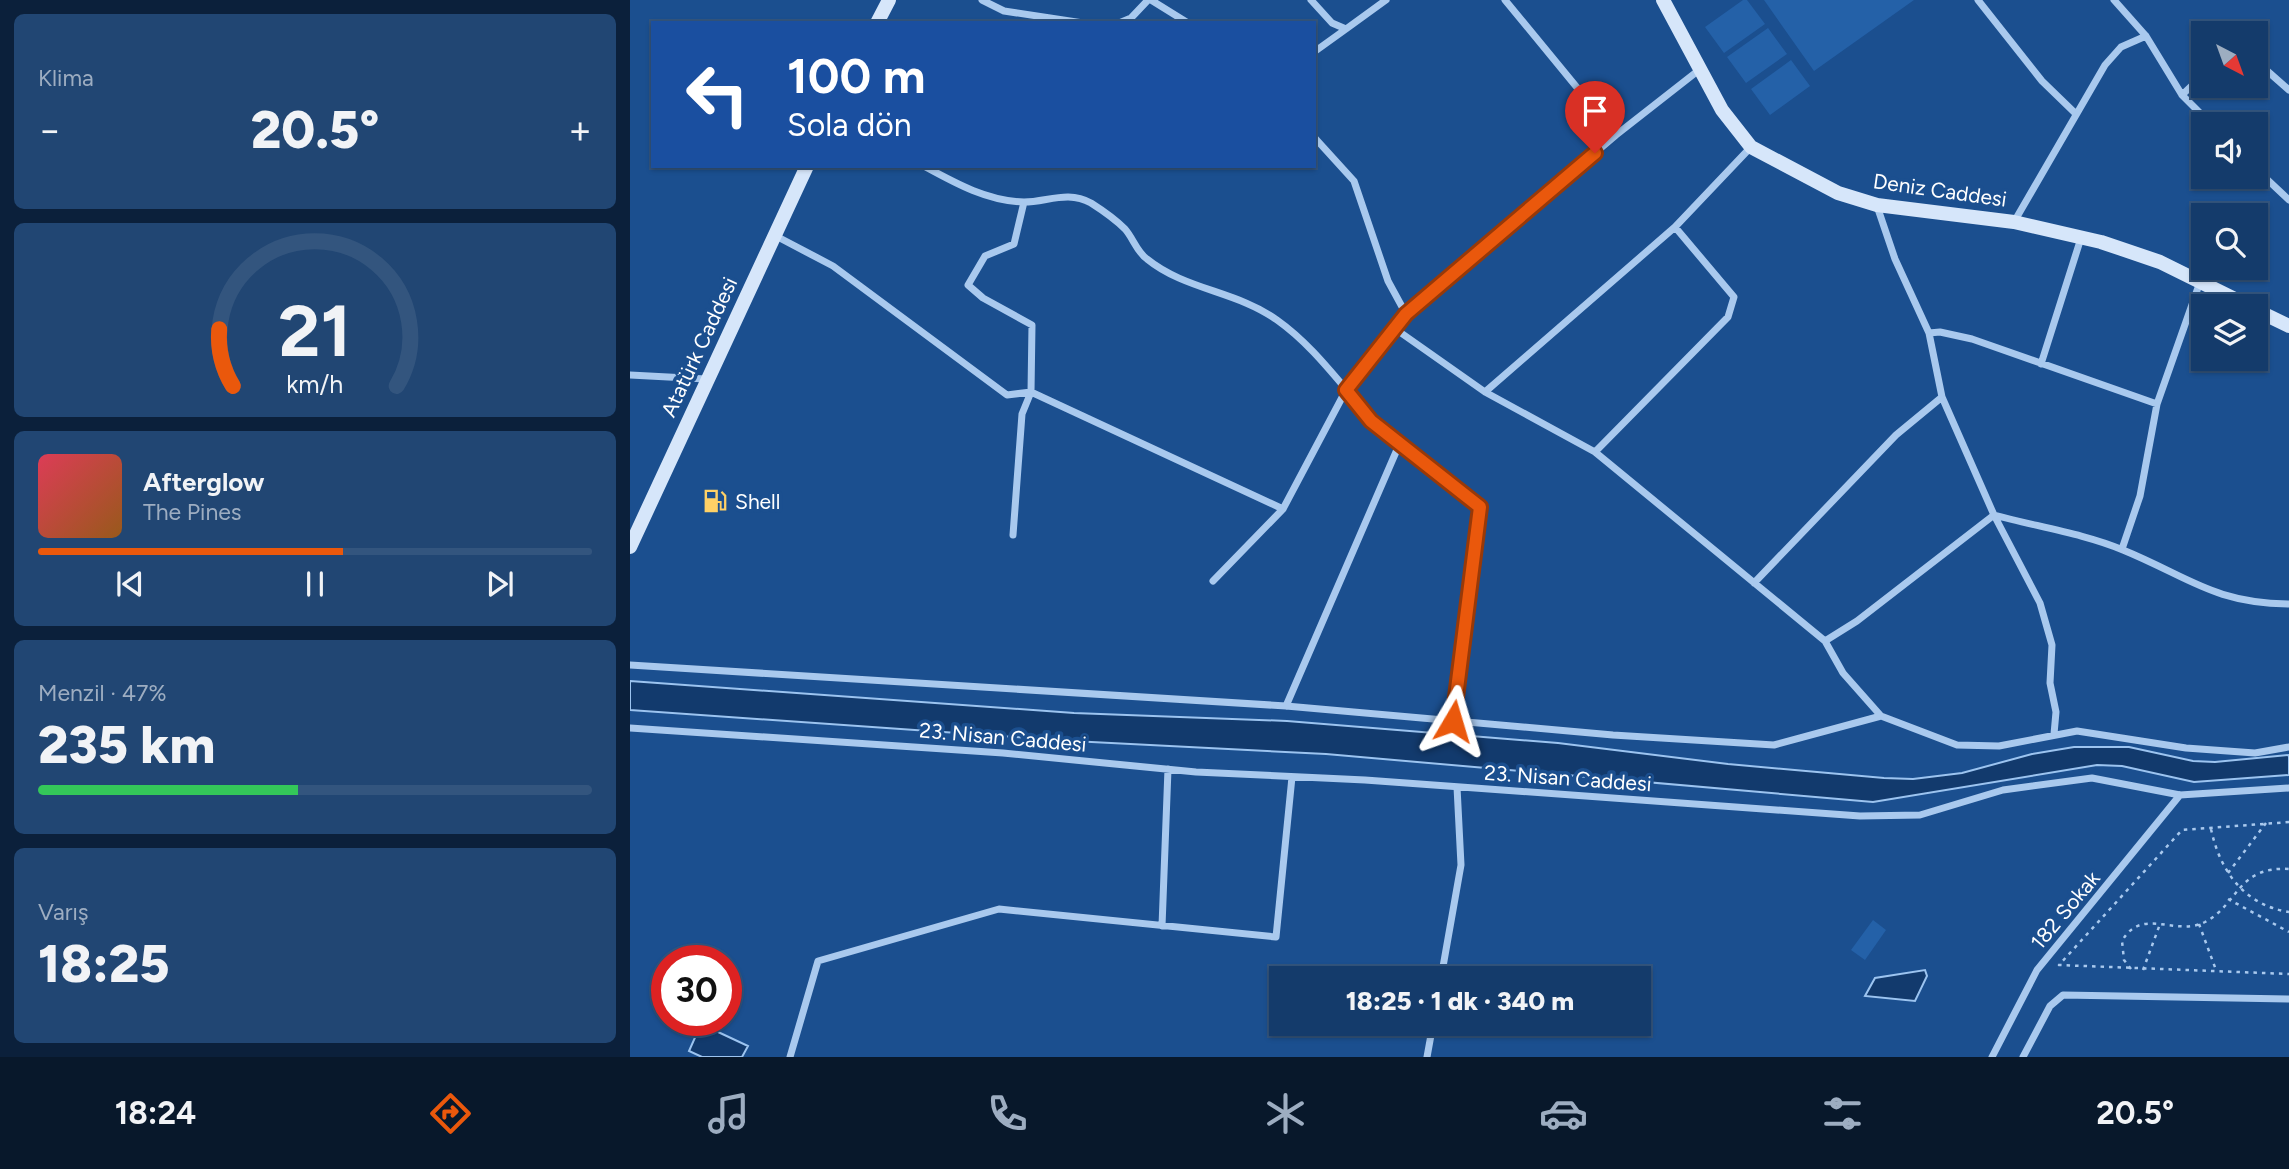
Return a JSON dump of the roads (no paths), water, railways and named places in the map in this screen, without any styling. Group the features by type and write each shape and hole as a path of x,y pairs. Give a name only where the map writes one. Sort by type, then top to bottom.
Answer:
{"street":[{"path":"878,21 889,0"},
{"path":"982,0 1004,11 1070,21"},
{"path":"1125,21 1131,19 1150,0 1185,21"},
{"path":"1311,0 1332,23 1346,29"},
{"path":"1316,51 1386,0"},
{"path":"1505,0 1616,135"},
{"name":"Deniz Caddesi","path":"1663,0 1722,110 1751,148 1838,193 1877,205 2014,222 2081,237 2160,262 2224,294"},
{"path":"1978,0 2042,81 2075,113"},
{"path":"2114,0 2146,36 2182,95 2199,112"},
{"path":"2014,222 2105,65 2120,47 2146,36"},
{"path":"1213,581 1283,509 1346,390 1406,314 1616,135 1699,70"},
{"path":"2268,71 2289,89"},
{"path":"2182,95 2191,86"},
{"path":"1316,139 1354,181 1388,281 1406,314"},
{"path":"1485,392 1675,226 1751,148"},
{"name":"Atatürk Caddesi","path":"630,547 806,168"},
{"path":"928,168 970,191 1024,202 1053,196 1078,197 1091,203 1125,229 1145,258 1171,276 1250,304 1276,319 1309,344 1371,421 1480,507 1453,721"},
{"path":"2268,180 2289,200"},
{"path":"1013,536 1023,414 1031,392 1032,325 983,298 968,285 985,256 1014,244 1024,202"},
{"path":"1877,205 1895,258 1929,333 1942,397 1994,515 2040,603 2052,645 2050,683 2056,712 2054,734"},
{"path":"1595,452 1728,317 1734,297 1675,226"},
{"path":"774,235 833,266 1007,395 1031,392 1283,509"},
{"path":"2041,364 2081,237"},
{"path":"2122,549 2140,496 2157,404 2200,282"},
{"path":"2268,316 2289,326"},
{"path":"1394,328 1485,392 1595,452 1825,641 1843,673 1881,716 1957,746 2000,746 2077,731 2186,748 2255,753 2289,747"},
{"path":"1929,333 1940,332 1972,339 2157,404"},
{"path":"630,375 706,379"},
{"path":"1754,583 1896,435 1942,397"},
{"path":"1286,706 1399,445"},
{"path":"1994,515 2122,549 2224,597 2258,604 2289,604"},
{"path":"1825,641 1857,621 1994,515"},
{"path":"630,664 1286,706 1774,745 1881,716"},
{"name":"23. Nisan Caddesi","path":"630,728 1003,753 1168,769 1860,816 1920,816 2003,790 2092,778 2180,795 2289,788"},
{"path":"1162,926 1168,769"},
{"path":"790,1057 818,961 999,909 1276,937 1293,776"},
{"path":"1443,966 1461,865 1457,787"},
{"name":"182 Sokak","path":"1992,1057 2037,970 2180,795"},
{"path":"2023,1057 2050,1006 2063,995 2289,999"},
{"path":"1427,1057 1431,1036"}],"place":[{"name":"Shell","path":"715,501"}]}
